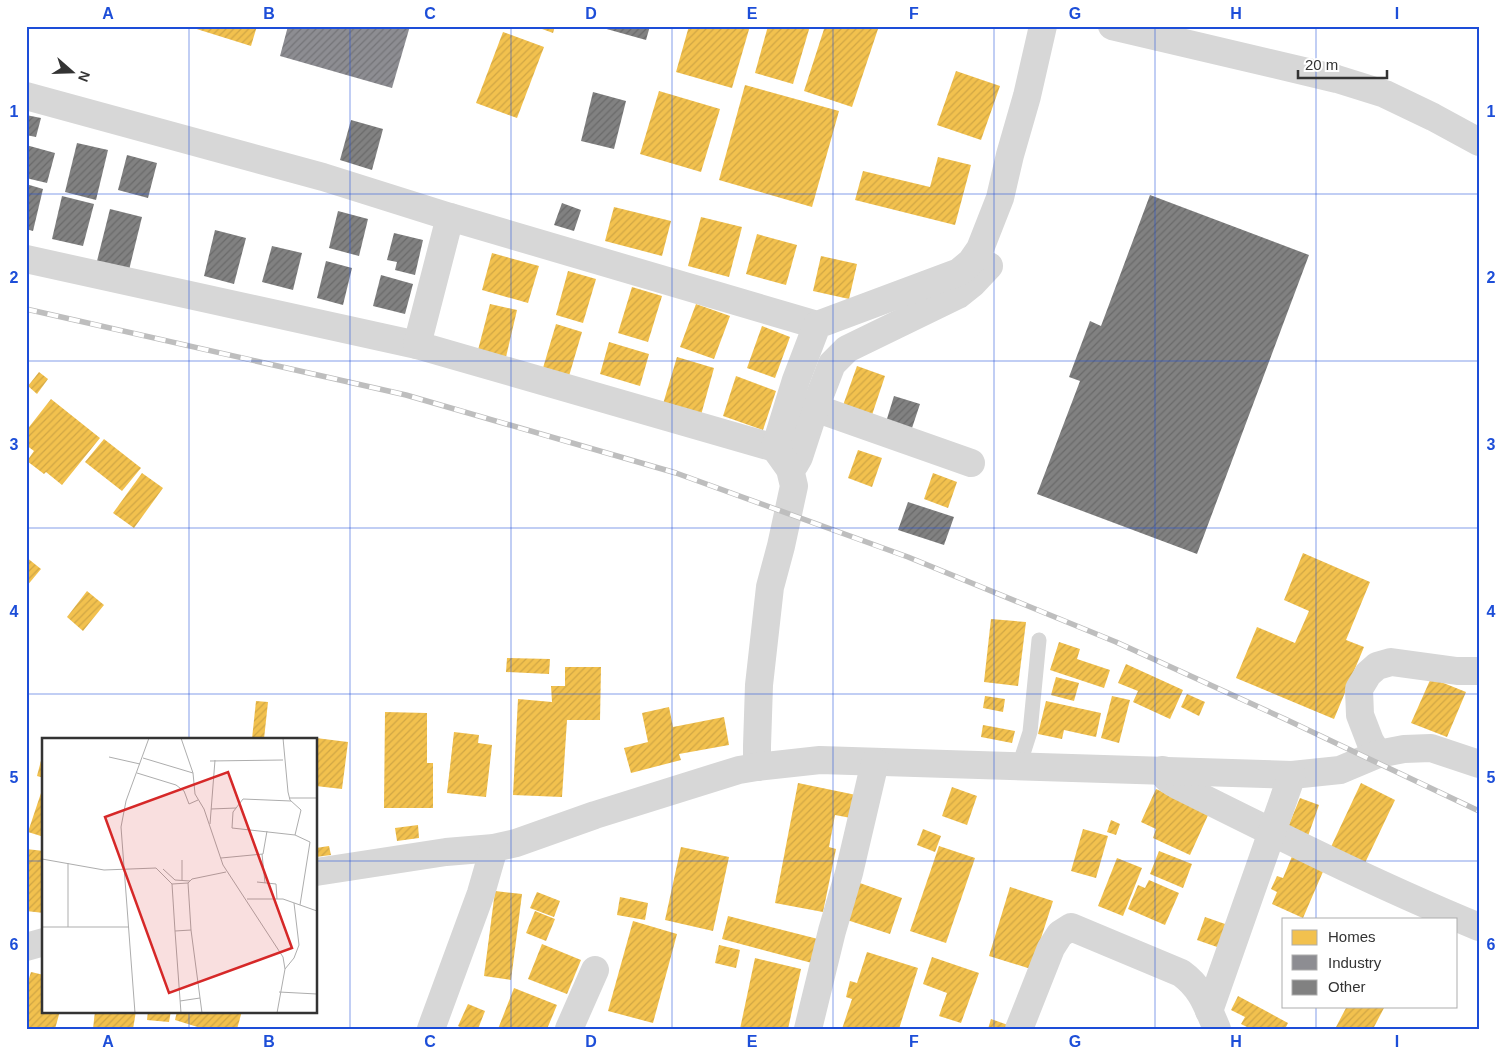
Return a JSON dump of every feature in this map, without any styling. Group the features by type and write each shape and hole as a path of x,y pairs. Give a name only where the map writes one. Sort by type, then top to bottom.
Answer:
{"street":[{"path":"26,96 323,177 450,218 817,325 959,272 971,262 980,249 990,227 1000,198 1043,26"},
{"path":"1112,26 1337,78 1385,94 1479,142"},
{"path":"26,259 417,345 783,458 795,464 832,364 847,349 958,295 974,284 997,257 1014,212 1024,168 1024,157 1015,137"},
{"path":"417,345 450,218"},
{"path":"758,767 756,746 764,629 770,587 794,486 783,458 796,380 817,325"},
{"path":"815,408 971,463"},
{"path":"1378,754 1370,741 1360,715 1359,689 1368,674 1377,666 1391,662 1457,671 1479,671"},
{"path":"318,872 446,852 494,848 516,843 595,815 739,770 820,760 1292,775 1340,770 1378,754 1404,748 1432,748 1479,764"},
{"path":"808,1029 832,930 849,873 875,762"},
{"path":"1163,770 1167,779 1180,787 1457,918"},
{"path":"1213,1020 1272,832 1292,775"},
{"path":"431,1029 481,893 494,848"},
{"path":"1458,918 1479,927"},
{"path":"1019,1029 1051,948 1060,934 1071,927 1181,973 1192,981 1203,996 1213,1020"},
{"path":"26,947 42,943"},
{"path":"569,1029 595,970"}],"lane":[{"path":"1019,766 1030,732 1038,640"}],"building: Homes":[{"path":"187,26 257,26 251,46"},
{"path":"534,26 555,26 553,33"},
{"path":"689,26 750,26 732,88 676,72"},
{"path":"768,26 810,26 793,84 755,73"},
{"path":"825,26 879,26 852,107 804,91"},
{"path":"503,32 544,47 517,118 476,103"},
{"path":"956,71 1000,86 981,140 937,125"},
{"path":"745,85 839,111 812,207 719,180"},
{"path":"659,91 720,109 701,172 640,154"},
{"path":"938,157 971,165 955,225 855,200 863,171 930,187"},
{"path":"614,207 671,221 662,256 605,241"},
{"path":"701,217 742,227 729,277 688,266"},
{"path":"757,234 797,245 786,285 746,274"},
{"path":"492,253 539,266 528,303 482,290"},
{"path":"821,256 857,264 849,299 813,291"},
{"path":"568,271 596,279 583,323 556,315"},
{"path":"632,287 662,296 648,342 618,333"},
{"path":"490,304 517,310 506,357 478,350"},
{"path":"696,304 730,316 714,359 680,347"},
{"path":"556,324 582,332 569,376 543,368"},
{"path":"762,326 790,337 775,378 747,368"},
{"path":"609,342 649,354 640,386 600,374"},
{"path":"677,357 714,368 701,415 663,404"},
{"path":"857,366 885,376 870,421 841,411"},
{"path":"39,372 48,379 37,394 28,386"},
{"path":"736,376 776,391 763,430 723,416"},
{"path":"51,399 100,438 62,485 46,472 44,474 27,461 34,451 26,445 26,431"},
{"path":"104,439 141,468 122,491 85,462"},
{"path":"858,450 882,458 872,487 848,478"},
{"path":"142,473 163,488 134,528 113,513"},
{"path":"933,473 957,482 948,508 924,499"},
{"path":"1303,553 1370,582 1346,640 1364,647 1334,719 1236,678 1257,627 1295,643 1309,611 1284,600"},
{"path":"26,557 41,569 26,587"},
{"path":"87,591 104,605 83,631 67,617"},
{"path":"991,619 1026,622 1018,686 984,682"},
{"path":"1059,642 1080,649 1077,659 1110,670 1104,688 1050,670"},
{"path":"507,658 550,659 549,674 506,672"},
{"path":"1126,664 1183,690 1170,719 1133,702 1138,691 1118,683"},
{"path":"565,667 601,667 600,720 567,720 562,797 513,795 518,699 552,702 551,686 565,686"},
{"path":"1056,677 1079,683 1074,701 1051,695"},
{"path":"1431,678 1466,692 1447,737 1411,723"},
{"path":"1187,694 1205,702 1199,716 1181,707"},
{"path":"985,696 1005,699 1003,712 983,708"},
{"path":"1112,696 1130,700 1119,743 1101,738"},
{"path":"256,701 268,702 264,738 252,738"},
{"path":"1046,701 1101,713 1096,737 1064,730 1062,739 1038,734"},
{"path":"669,707 673,727 724,717 729,745 679,754 681,760 631,773 624,748 648,742 642,713"},
{"path":"385,712 427,713 427,763 433,763 433,808 384,808"},
{"path":"983,725 1015,731 1012,743 981,737"},
{"path":"454,732 479,735 478,743 492,745 486,797 447,793"},
{"path":"318,738 348,742 342,789 318,786"},
{"path":"42,757 42,777 37,776"},
{"path":"798,783 856,795 851,818 835,815 829,847 836,849 823,912 775,903"},
{"path":"1361,783 1395,800 1364,865 1330,849"},
{"path":"952,787 977,796 967,825 942,816"},
{"path":"1156,789 1209,813 1190,855 1153,838 1156,829 1141,822"},
{"path":"42,790 42,836 28,832"},
{"path":"1300,798 1319,805 1308,836 1287,829"},
{"path":"1111,820 1120,824 1116,835 1107,832"},
{"path":"418,825 419,838 397,841 395,828"},
{"path":"923,829 941,836 935,852 917,845"},
{"path":"1083,829 1108,836 1096,878 1071,871"},
{"path":"329,846 331,855 318,857 318,848"},
{"path":"939,846 975,858 946,943 910,931"},
{"path":"681,847 729,857 713,931 665,920"},
{"path":"26,849 42,851 42,913 26,911"},
{"path":"1159,851 1192,864 1183,888 1150,874"},
{"path":"1293,854 1325,867 1303,918 1272,904 1277,892 1271,889 1277,876 1283,878"},
{"path":"1117,858 1142,868 1123,916 1098,906"},
{"path":"1149,880 1179,893 1165,925 1128,909 1138,885 1145,888"},
{"path":"857,882 902,898 890,934 844,919"},
{"path":"1010,887 1053,901 1031,969 989,956"},
{"path":"495,891 522,894 511,980 484,976"},
{"path":"537,892 560,901 554,917 530,908"},
{"path":"620,897 648,903 645,920 617,915"},
{"path":"535,911 555,919 546,941 526,933"},
{"path":"728,916 818,939 812,963 722,939"},
{"path":"1205,917 1228,925 1220,948 1197,940"},
{"path":"633,921 677,934 653,1023 608,1011"},
{"path":"542,944 581,960 567,994 528,979"},
{"path":"719,945 740,950 736,968 715,963"},
{"path":"867,952 918,968 899,1029 842,1029 852,999 846,997 850,981 857,983"},
{"path":"932,957 979,973 961,1023 939,1016 947,993 923,984"},
{"path":"755,958 801,969 788,1029 740,1029"},
{"path":"31,972 42,975 42,1012 60,1012 55,1029 26,1029 26,988"},
{"path":"514,988 557,1005 547,1029 498,1029"},
{"path":"1238,996 1288,1023 1285,1029 1251,1029 1241,1024 1245,1017 1231,1010"},
{"path":"468,1004 485,1011 478,1029 464,1029 458,1026"},
{"path":"1346,1008 1384,1008 1373,1029 1335,1029"},
{"path":"95,1012 136,1012 133,1029 93,1029"},
{"path":"148,1012 171,1012 169,1022 147,1020"},
{"path":"177,1012 242,1012 237,1029 204,1029 175,1020"},
{"path":"991,1019 1008,1025 1007,1029 988,1029"}],"building: Industry":[{"path":"288,26 410,26 392,88 280,56"}],"building: Other":[{"path":"604,26 650,26 646,40 603,28"},
{"path":"593,92 626,101 614,149 581,141"},
{"path":"26,115 41,118 36,137 26,135"},
{"path":"351,120 383,129 372,170 340,160"},
{"path":"77,143 108,150 96,200 65,192"},
{"path":"26,145 55,153 47,183 26,178"},
{"path":"127,155 157,163 148,198 118,190"},
{"path":"26,184 43,189 33,231 26,229"},
{"path":"1150,195 1309,255 1197,554 1037,494 1080,381 1069,377 1090,321 1101,326"},
{"path":"62,196 94,204 83,246 52,239"},
{"path":"562,203 581,210 574,231 554,225"},
{"path":"110,209 142,217 129,270 97,261"},
{"path":"338,211 368,219 359,256 329,248"},
{"path":"215,230 246,238 234,284 204,276"},
{"path":"394,233 423,240 415,275 395,270 397,262 387,260"},
{"path":"272,246 302,253 293,290 262,282"},
{"path":"326,261 352,268 343,305 317,298"},
{"path":"381,275 413,284 405,314 373,306"},
{"path":"894,396 920,404 911,431 886,422"},
{"path":"908,502 954,517 944,545 898,530"}],"railway":[{"path":"26,309 406,395 676,473 908,557 1116,642 1285,719 1479,811"}]}
